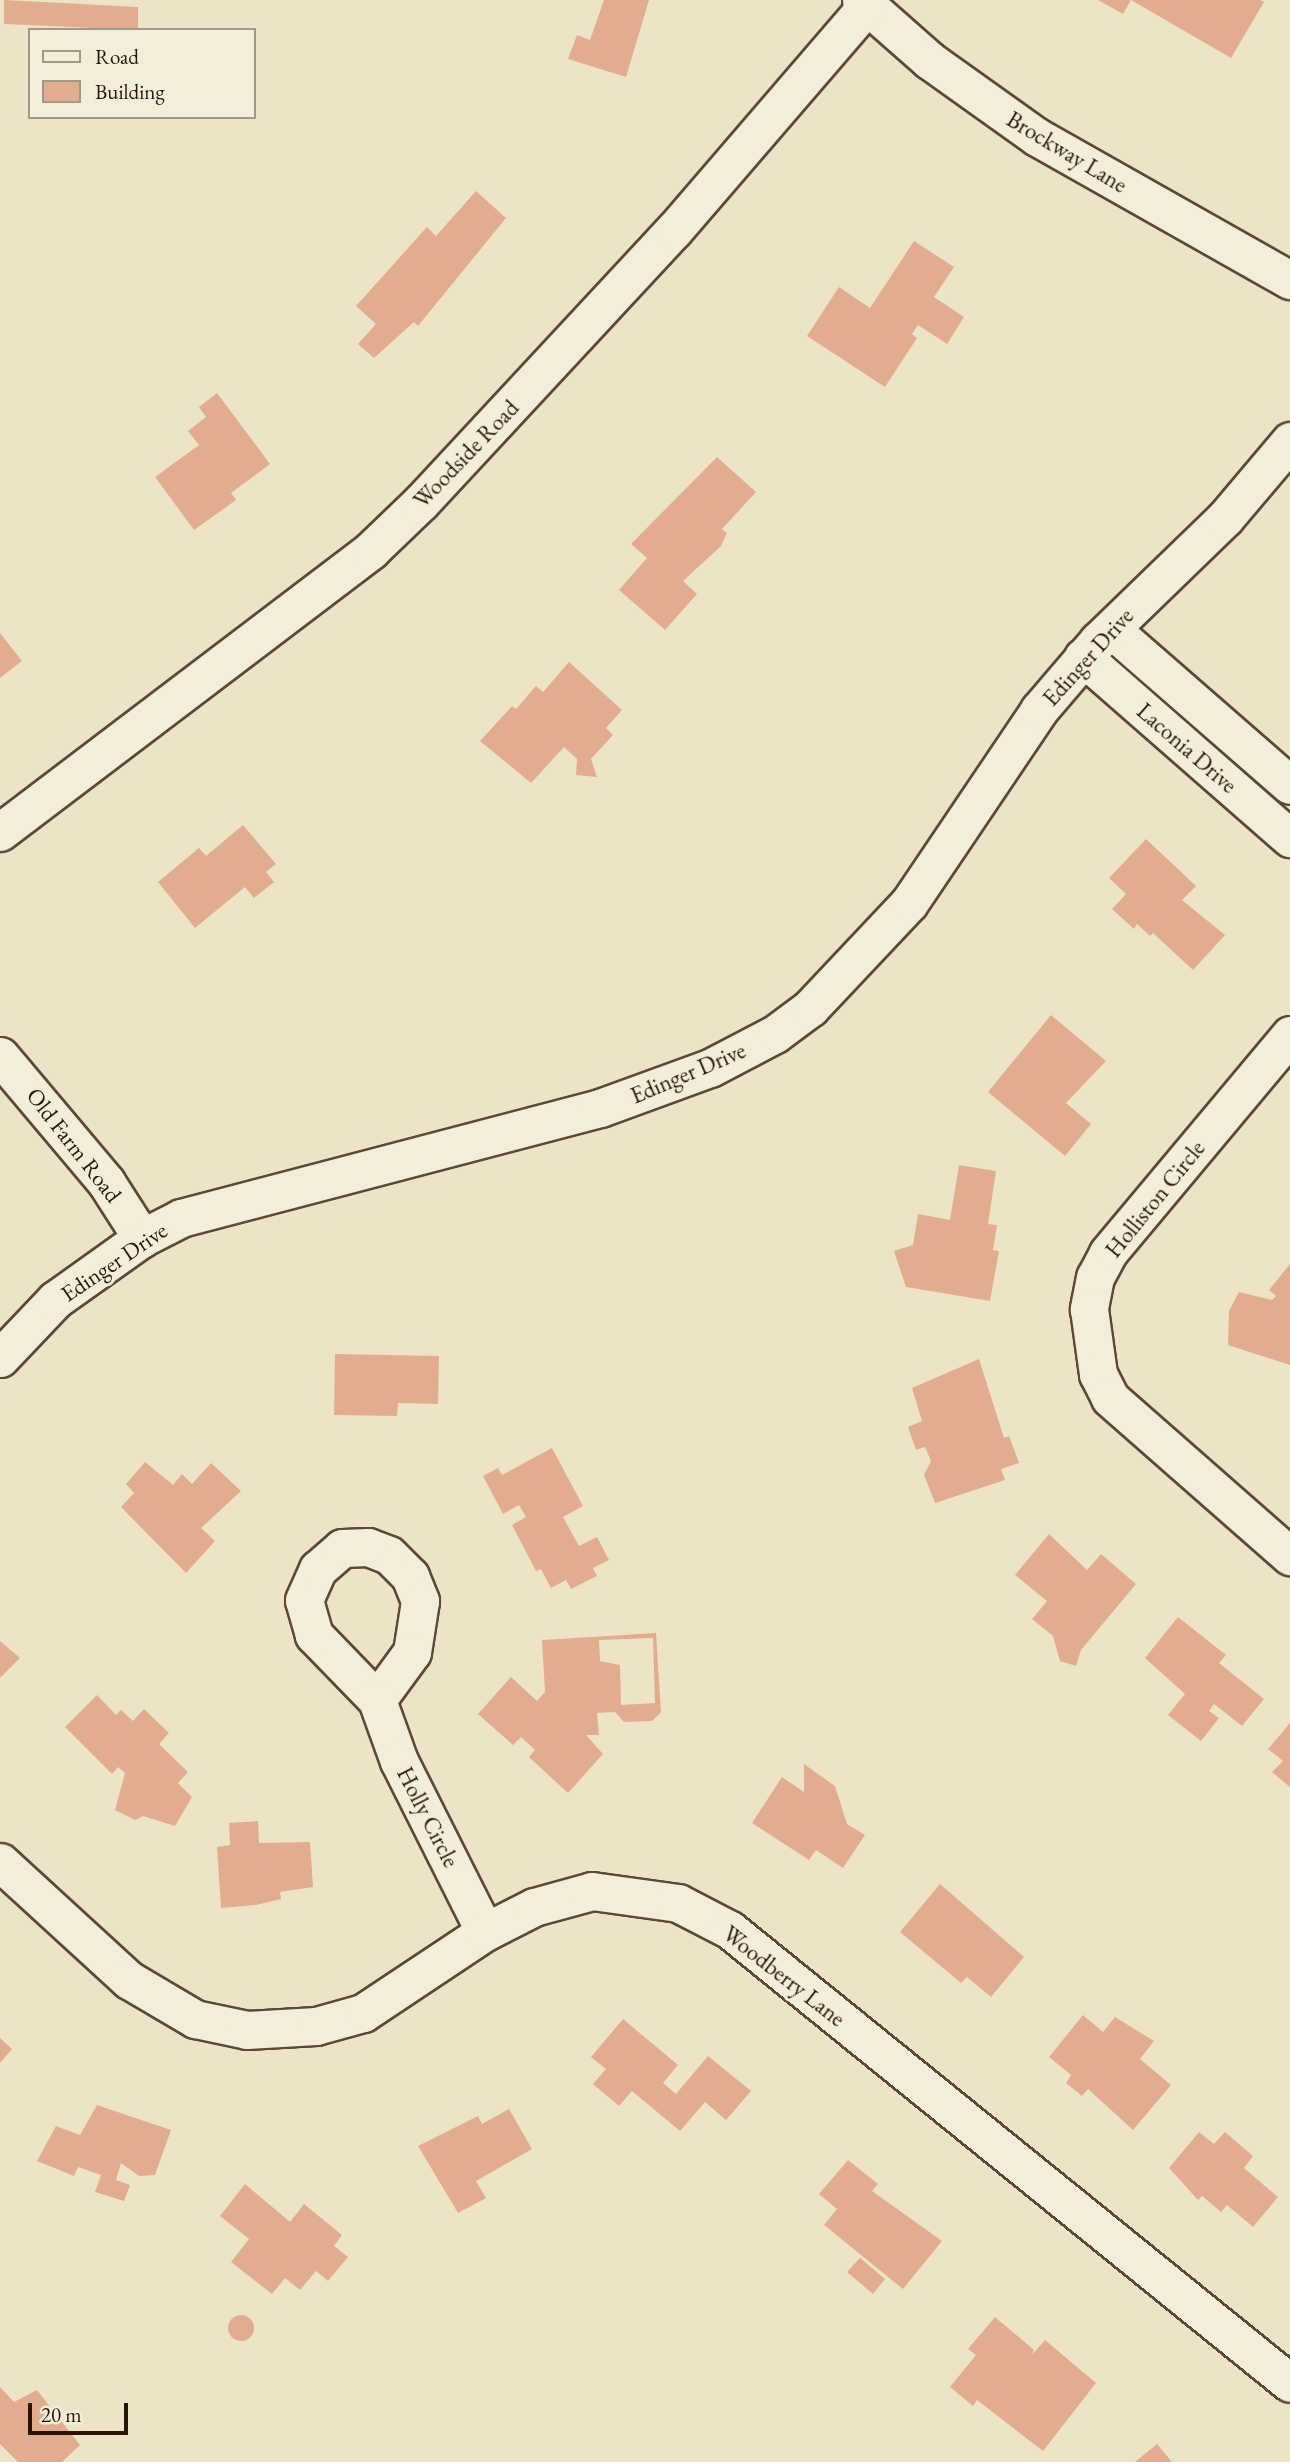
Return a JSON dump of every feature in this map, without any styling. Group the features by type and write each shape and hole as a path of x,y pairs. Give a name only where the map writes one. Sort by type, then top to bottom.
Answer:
{"street":[{"name":"Brockway Lane","path":"864,3 929,61 1037,137 1290,280"},
{"name":"Woodside Road","path":"0,832 371,550 411,512 674,230 864,3"},
{"name":"Edinger Drive","path":"0,1358 55,1300 142,1238 194,1214 600,1108 710,1069 775,1034 810,1008 909,903 1039,710 1083,657 1225,518 1290,441"},
{"name":"Laconia Drive","path":"1111,629 1290,785"},
{"name":"Laconia Drive","path":"1083,657 1290,838"},
{"name":"Holliston Circle","path":"1290,1035 1108,1253 1095,1277 1089,1309 1098,1374 1110,1398 1290,1556"},
{"name":"Old Farm Road","path":"0,1056 98,1172 142,1238"},
{"name":"Holly Circle","path":"377,1700 399,1761 485,1932"},
{"name":"Woodberry Lane","path":"0,1862 129,1980 195,2020 247,2031 316,2026 363,2013 485,1932 534,1907 592,1891 678,1903 730,1930 1290,2383"}],"building":[{"path":"4,0 138,7 138,28 4,24"},
{"path":"604,0 649,0 626,77 568,59 577,35 590,40"},
{"path":"1098,0 1131,0 1123,14"},
{"path":"1131,0 1260,0 1264,2 1231,58"},
{"path":"476,191 506,218 418,326 414,322 374,358 358,344 376,324 356,306 427,227 436,236"},
{"path":"914,241 954,267 934,297 964,317 947,344 918,325 912,334 917,338 885,387 807,336 839,287 870,308"},
{"path":"217,393 270,464 231,493 236,500 194,530 155,477 199,445 188,431 206,417 199,407"},
{"path":"717,457 756,492 722,529 727,533 721,546 683,581 697,594 665,630 619,590 647,558 631,544"},
{"path":"0,633 22,661 0,678"},
{"path":"569,662 622,710 606,728 613,735 591,759 597,777 576,775 577,759 564,747 531,783 480,741 512,706 516,709 536,686 543,692"},
{"path":"243,825 276,864 266,872 274,882 254,898 245,887 195,928 158,882 199,848 206,856"},
{"path":"1146,839 1196,886 1182,900 1225,935 1193,970 1153,933 1150,936 1137,924 1134,929 1112,909 1126,894 1109,878"},
{"path":"1051,1015 1106,1061 1066,1103 1091,1124 1065,1156 988,1092"},
{"path":"959,1165 996,1171 988,1224 997,1225 993,1250 999,1251 990,1301 906,1287 894,1251 913,1245 918,1214 950,1220"},
{"path":"1290,1264 1290,1365 1228,1345 1229,1311 1239,1292 1272,1300 1276,1296 1269,1290"},
{"path":"335,1354 439,1356 438,1404 398,1403 397,1416 334,1415"},
{"path":"979,1359 1004,1438 1009,1436 1019,1463 1001,1469 1005,1480 935,1503 924,1475 931,1461 925,1447 916,1450 908,1427 922,1421 912,1388"},
{"path":"552,1448 583,1506 563,1517 579,1546 597,1537 609,1560 593,1568 597,1576 571,1589 566,1580 551,1588 541,1569 536,1571 512,1525 526,1517 519,1505 503,1514 483,1476 498,1468 502,1475"},
{"path":"145,1462 173,1485 182,1474 192,1484 211,1463 241,1491 201,1528 215,1541 186,1573 121,1507 134,1493 126,1484"},
{"path":"1049,1534 1087,1570 1101,1554 1136,1584 1081,1650 1076,1666 1060,1661 1053,1636 1032,1619 1047,1601 1015,1575"},
{"path":"1178,1617 1226,1655 1219,1663 1264,1699 1242,1726 1214,1704 1209,1711 1219,1718 1201,1741 1168,1715 1185,1694 1145,1658"},
{"path":"656,1633 661,1712 652,1721 624,1722 615,1712 597,1713 599,1735 586,1735 603,1754 568,1793 529,1757 535,1750 521,1737 513,1745 478,1714 511,1677 537,1701 545,1692 542,1640","holes":["653,1638 655,1703 621,1705 620,1665 600,1661 599,1640"]},
{"path":"0,1641 20,1658 0,1678"},
{"path":"97,1695 116,1715 121,1710 133,1721 144,1709 169,1733 159,1744 188,1772 178,1783 192,1797 175,1826 143,1816 135,1820 115,1810 125,1773 118,1767 112,1774 65,1727"},
{"path":"1290,1723 1290,1787 1272,1772 1283,1761 1268,1749"},
{"path":"804,1764 835,1786 847,1824 865,1835 843,1868 816,1850 809,1860 752,1823 782,1777 804,1792"},
{"path":"258,1821 259,1843 310,1842 313,1887 280,1892 281,1899 256,1905 221,1908 217,1847 230,1845 229,1823"},
{"path":"940,1884 1024,1957 991,1997 967,1977 961,1983 900,1932"},
{"path":"1083,2015 1103,2032 1115,2017 1154,2041 1140,2059 1171,2085 1133,2130 1088,2089 1082,2096 1066,2083 1071,2075 1049,2057"},
{"path":"623,2019 678,2065 663,2083 676,2094 708,2056 751,2091 726,2120 705,2102 680,2131 632,2091 619,2106 593,2084 606,2069 591,2057"},
{"path":"0,2038 12,2049 0,2063"},
{"path":"97,2105 171,2130 155,2175 139,2176 121,2163 116,2180 130,2185 124,2201 95,2192 101,2175 78,2167 74,2176 37,2161 56,2126 80,2135"},
{"path":"509,2109 532,2149 476,2181 486,2198 458,2213 418,2146 478,2116 482,2124"},
{"path":"1199,2132 1214,2144 1225,2132 1253,2156 1244,2168 1278,2197 1253,2227 1227,2205 1221,2212 1202,2196 1198,2200 1169,2168"},
{"path":"848,2160 878,2184 872,2191 942,2241 903,2289 824,2225 837,2209 819,2194"},
{"path":"245,2184 290,2222 304,2204 342,2235 334,2246 348,2257 328,2281 316,2271 300,2290 285,2278 272,2294 231,2262 249,2239 220,2216"},
{"path":"860,2258 885,2279 873,2294 847,2272"},
{"path":"241,2315 250,2319 254,2328 250,2337 241,2341 232,2337 228,2328 232,2319"},
{"path":"995,2317 1034,2350 1032,2355 1045,2340 1096,2383 1043,2451 977,2400 973,2406 950,2387 976,2355 968,2349"},
{"path":"0,2387 14,2402 37,2390 80,2445 62,2462 18,2462 0,2444"},
{"path":"1157,2444 1172,2462 1135,2462"}]}
